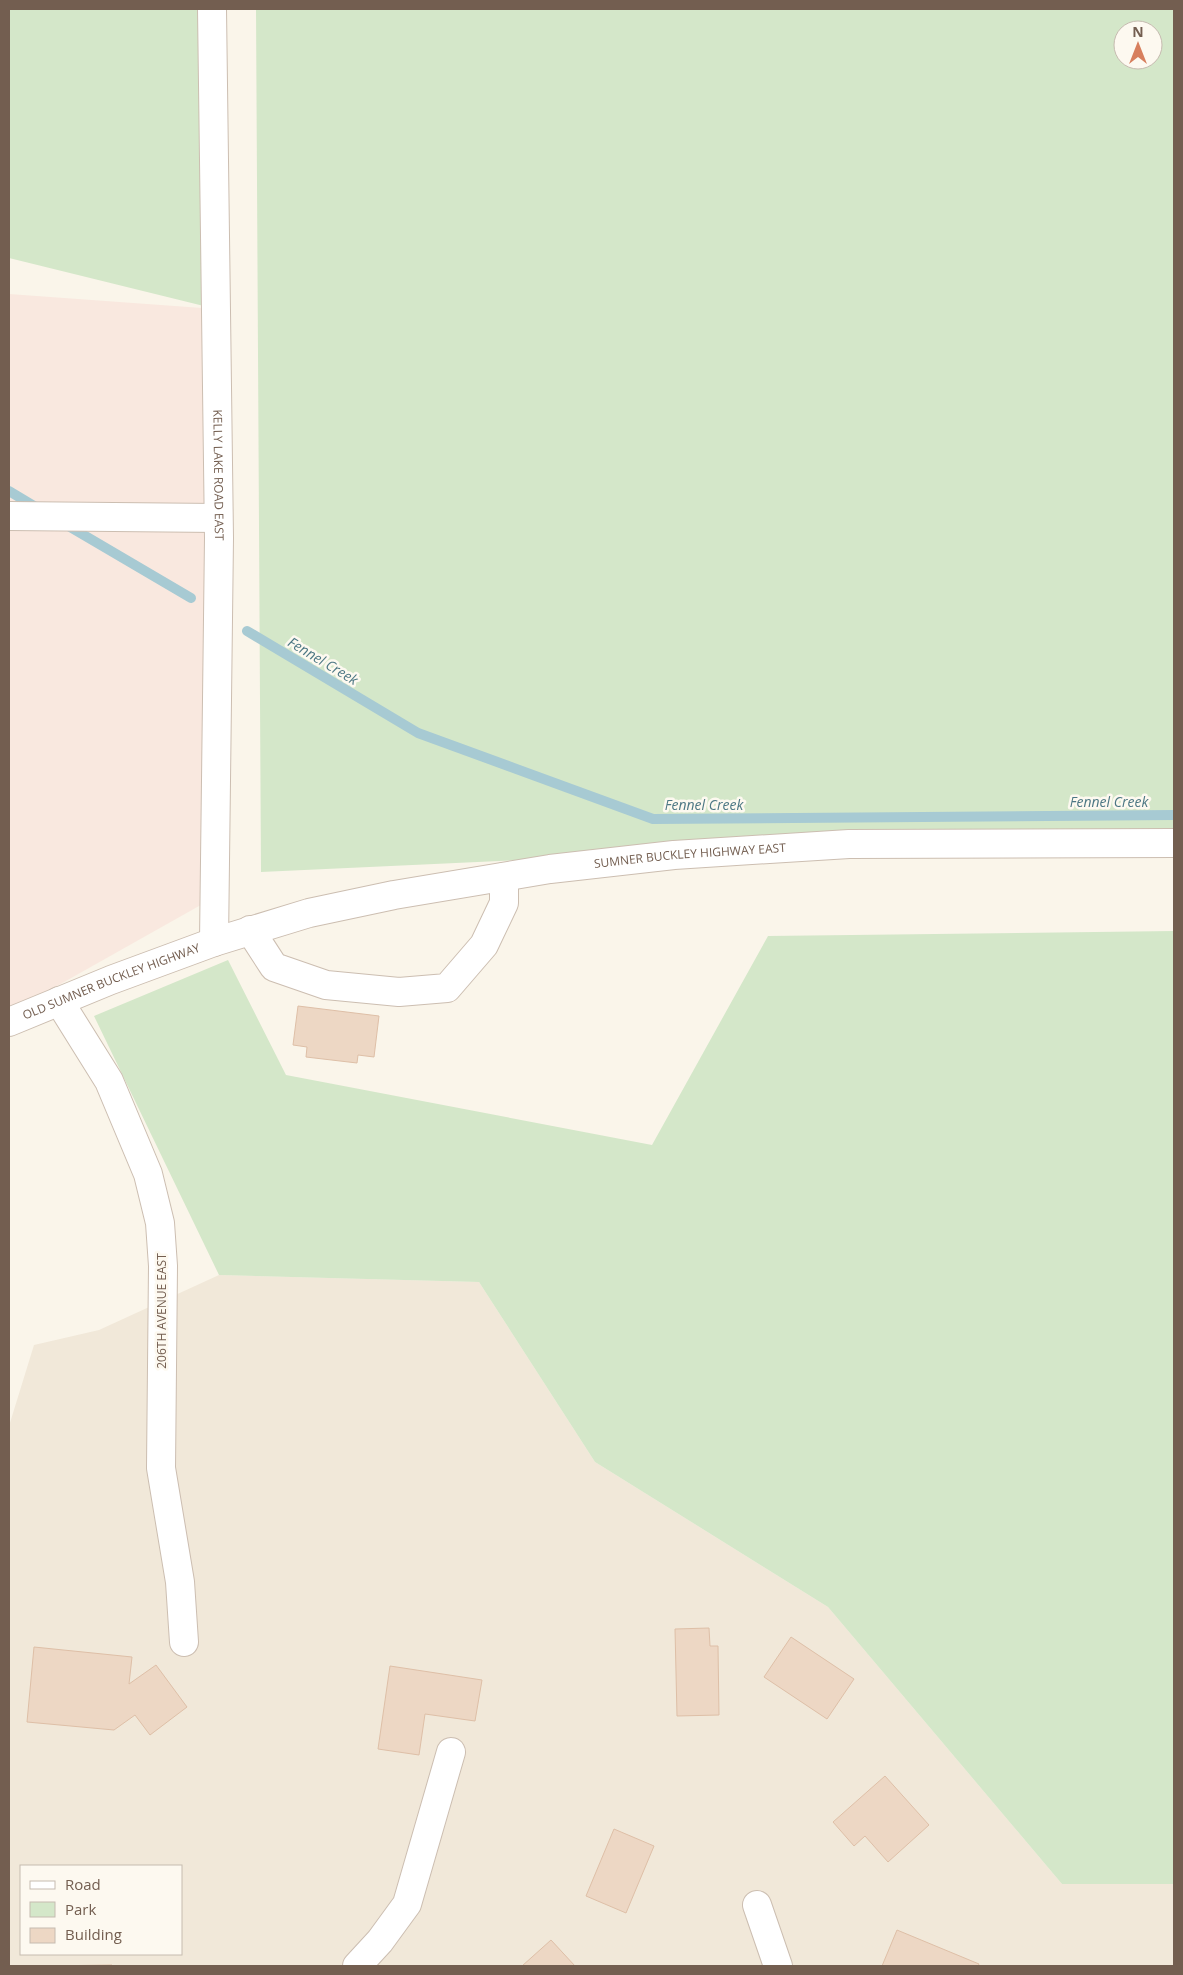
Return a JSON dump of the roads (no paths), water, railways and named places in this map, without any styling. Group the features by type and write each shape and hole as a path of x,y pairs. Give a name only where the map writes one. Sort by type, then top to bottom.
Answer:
{"street":[{"name":"KELLY LAKE ROAD EAST","path":"212,9 218,518 214,942"},
{"path":"9,516 218,518"},
{"name":"SUMNER BUCKLEY HIGHWAY EAST","path":"214,942 309,912 550,869 674,855 849,844 1174,843"},
{"path":"250,930 274,967 326,985 399,992 447,988 484,944 504,903 504,877"},
{"name":"OLD SUMNER BUCKLEY HIGHWAY","path":"9,1022 214,942"},
{"name":"206TH AVENUE EAST","path":"59,1001 109,1080 148,1174 160,1223 163,1266 161,1468 180,1582 184,1642"},
{"path":"356,1966 380,1941 407,1904 451,1752"},
{"path":"757,1905 778,1966"}],"waterway":[{"name":"Fennel Creek","path":"9,491 39,509"},
{"name":"Fennel Creek","path":"65,524 191,598"},
{"name":"Fennel Creek","path":"247,631 418,733 653,819 1174,815"}]}
